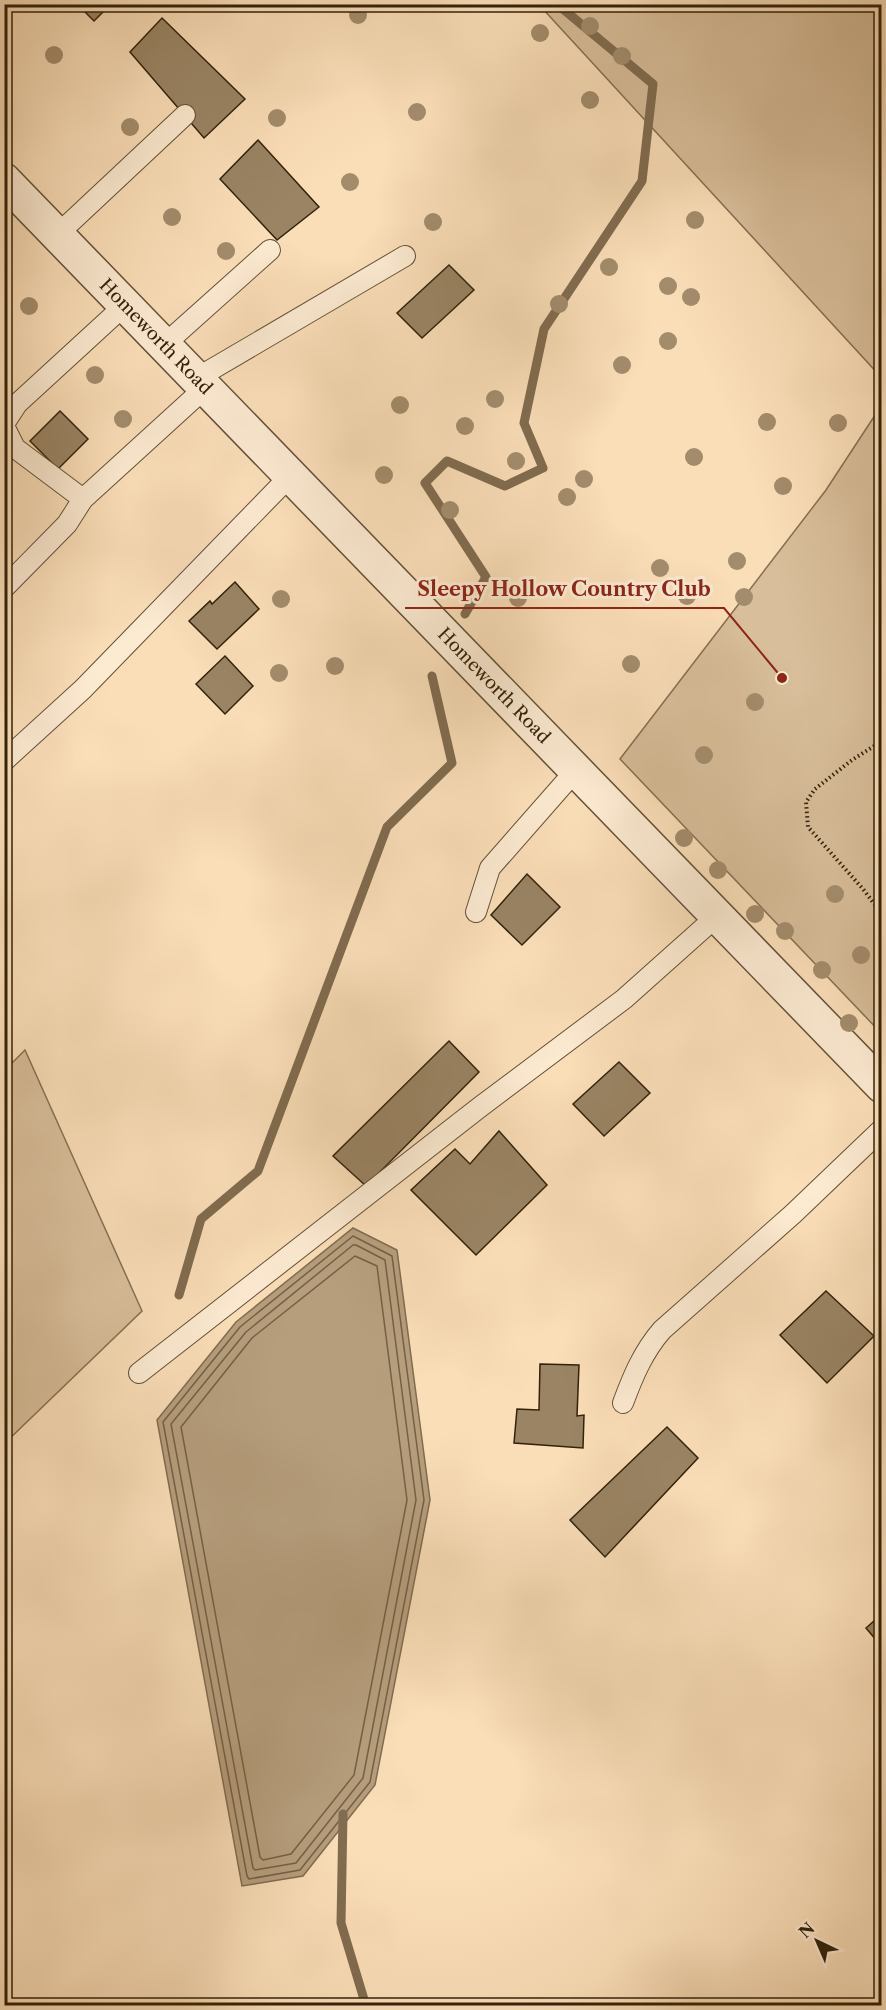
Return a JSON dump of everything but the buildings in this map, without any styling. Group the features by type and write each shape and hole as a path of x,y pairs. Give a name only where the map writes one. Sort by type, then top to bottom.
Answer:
{"street":[{"name":"Homeworth Road","path":"4,180 882,1086"}],"lane":[{"path":"58,234 185,115"},
{"path":"165,344 270,250"},
{"path":"4,588 67,524 83,499 202,382 405,256"},
{"path":"83,499 15,448 4,425 17,404 126,304"},
{"path":"4,761 83,689 291,475"},
{"path":"476,912 490,868 576,770"},
{"path":"139,1373 624,999 717,916"},
{"path":"623,1403 637,1366 649,1345 662,1330 793,1214 882,1129"}],"path":[{"path":"882,741 852,759 815,789 806,802 808,827 882,914"}],"shaded area":[{"path":"539,5 881,5 881,377 542,8"},
{"path":"881,406 881,1033 620,759 826,490"},
{"path":"25,1050 142,1311 5,1443 5,1070"}],"water":[{"path":"353,1228 397,1250 430,1500 375,1785 303,1876 242,1886 157,1420 236,1322"}],"waterway":[{"path":"465,614 486,577 425,483 447,461 505,486 543,468 524,423 544,329 642,181 653,84 557,4"},
{"path":"179,1295 201,1219 258,1171 387,827 452,763 432,676"},
{"path":"343,1814 341,1923 366,2006"}],"place":[{"name":"Sleepy Hollow Country Club","path":"782,678"}]}
